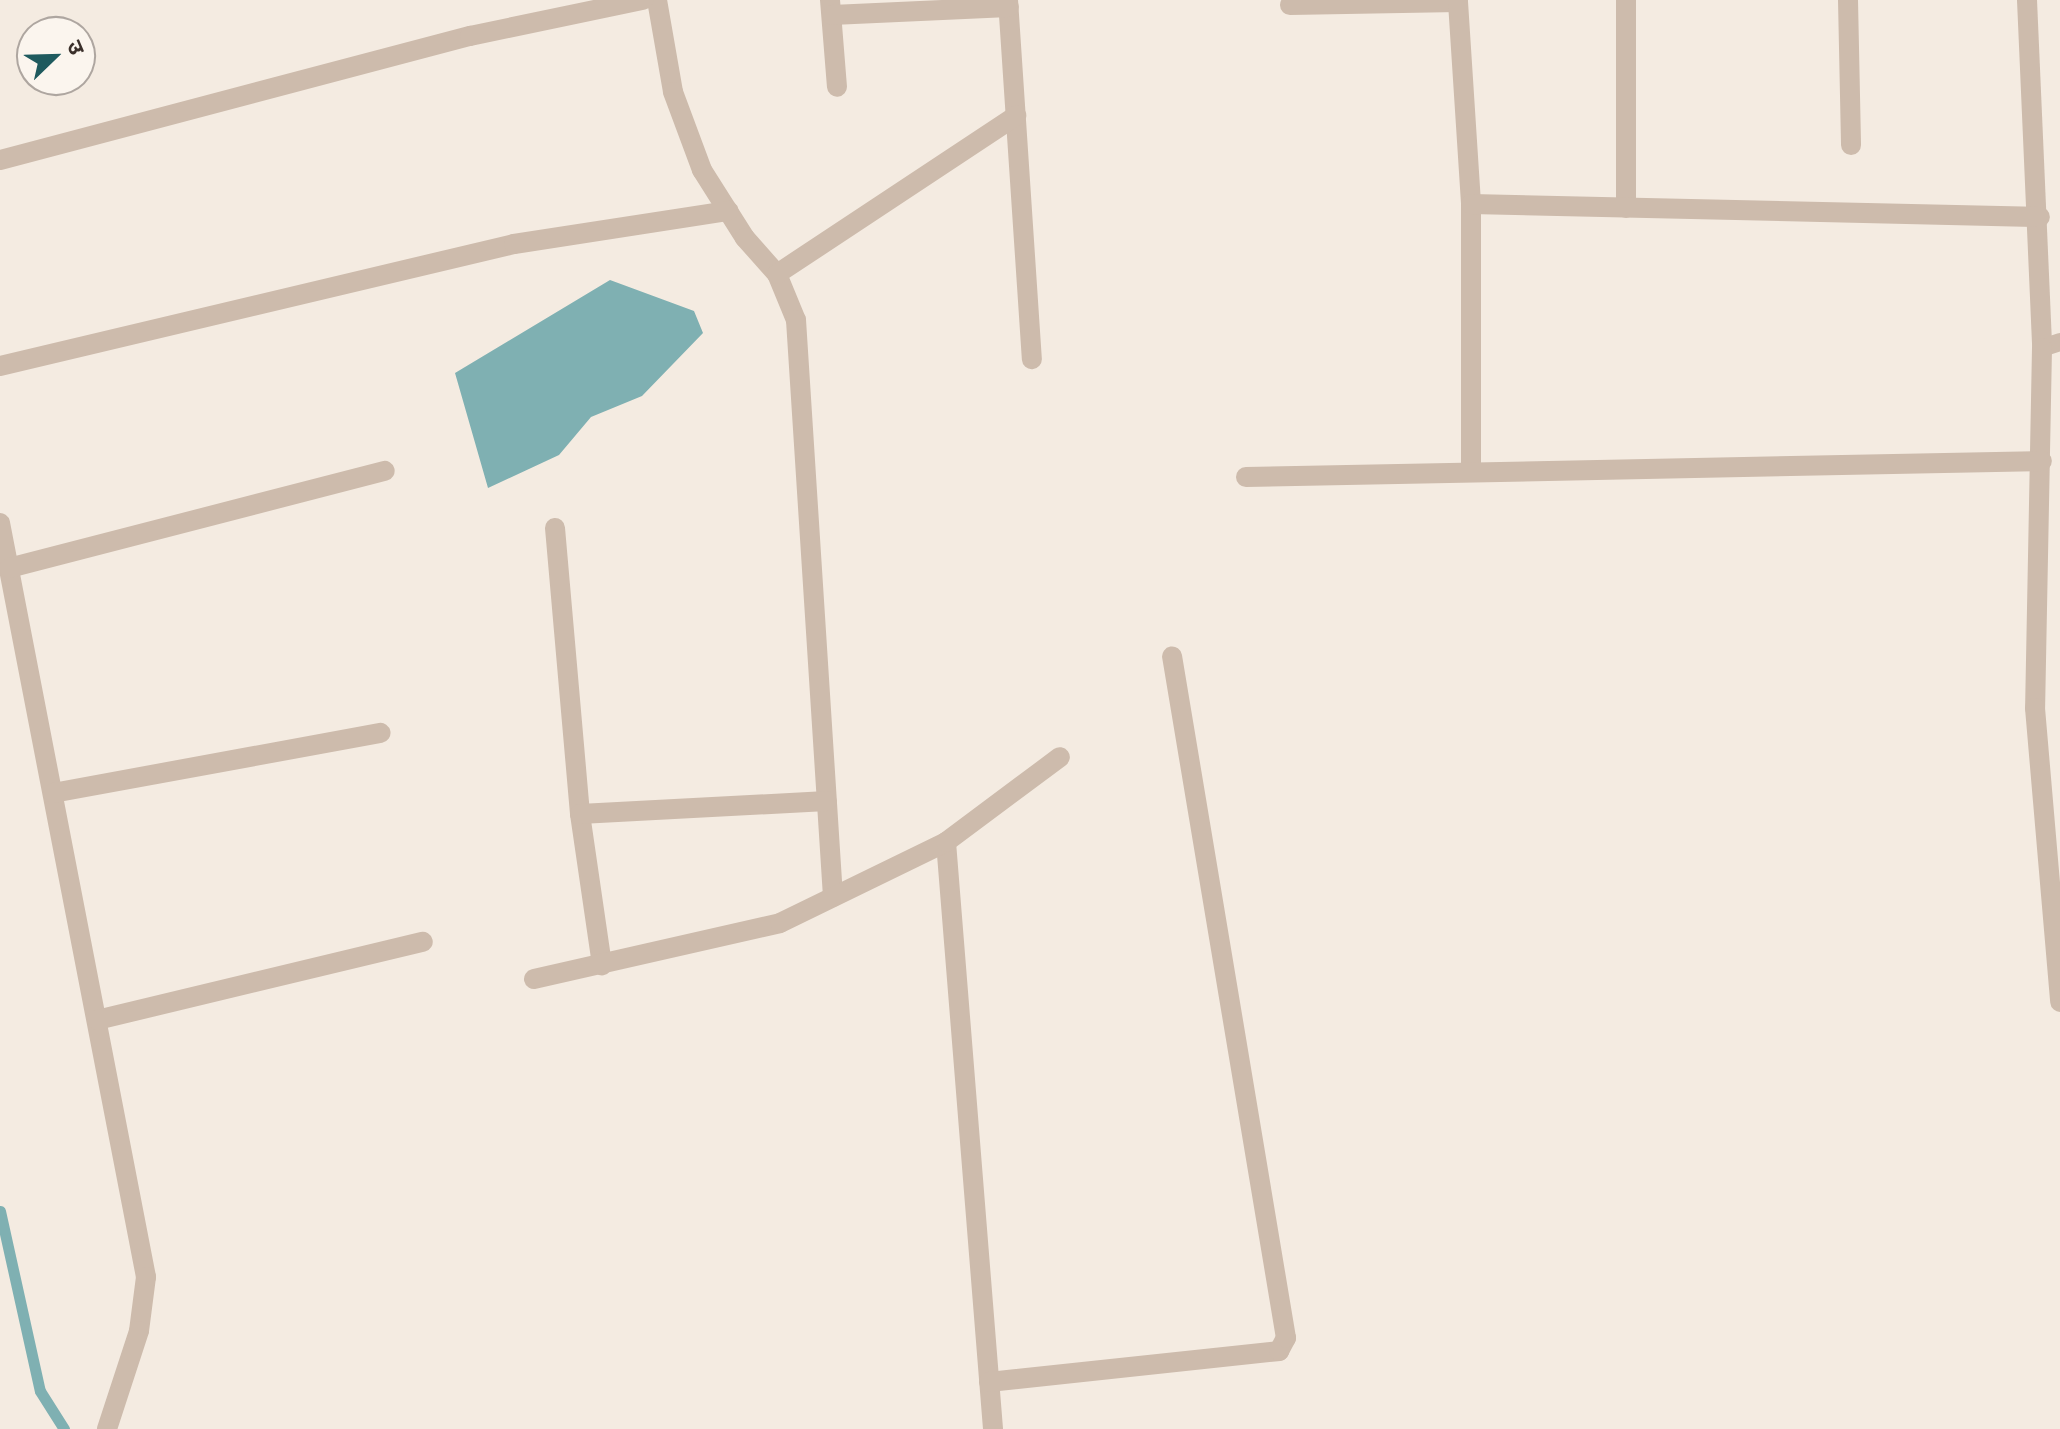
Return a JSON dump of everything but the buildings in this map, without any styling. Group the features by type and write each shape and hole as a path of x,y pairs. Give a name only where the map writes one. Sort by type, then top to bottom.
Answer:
{"street":[{"path":"0,160 470,36 643,0"},
{"path":"657,0 673,92 702,170 728,211 777,274 796,320 833,897"},
{"path":"1626,0 1626,208"},
{"path":"1848,0 1851,145"},
{"path":"2027,0 2051,345 2042,461 2035,708 2060,1002"},
{"path":"1290,5 1460,1 1471,204 1471,469"},
{"path":"837,87 831,8 1008,4 1032,359"},
{"path":"777,274 1016,116"},
{"path":"1471,204 2040,217"},
{"path":"0,366 514,244 728,211"},
{"path":"1246,477 1471,469 2042,461"},
{"path":"9,568 385,471"},
{"path":"0,523 146,1277 139,1331 107,1429"},
{"path":"555,528 580,814 602,965"},
{"path":"989,1382 1279,1351 1286,1338 1286,1316 1172,656"},
{"path":"53,793 381,733"},
{"path":"534,979 780,923 946,842 1060,757"},
{"path":"580,814 827,801"},
{"path":"946,842 993,1429"},
{"path":"97,1020 423,942"}],"water":[{"path":"610,280 694,311 703,333 642,396 591,417 559,455 488,488 455,373"}],"waterway":[{"path":"0,1211 40,1391 64,1429"}]}
